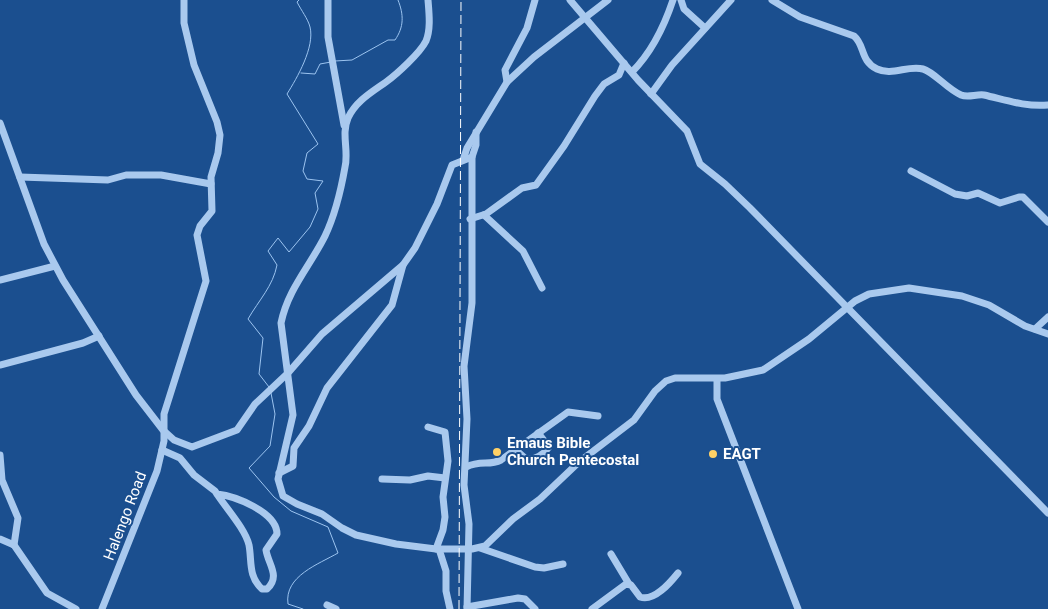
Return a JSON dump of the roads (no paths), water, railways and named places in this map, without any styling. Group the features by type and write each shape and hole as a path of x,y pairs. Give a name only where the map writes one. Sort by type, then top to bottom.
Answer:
{"street":[{"name":"Halengo Road","path":"102,609 143,511 162,450 166,407 206,287 206,276 199,252 197,235 200,226 212,211 211,184 219,148 219,129 194,65 184,23 184,0"},
{"path":"328,0 327,24 345,129 347,159 332,218 323,238 300,275 281,323 293,420 279,473 279,489 285,498 322,514 346,531 396,544 438,549 480,548 535,567 544,568 563,564"},
{"path":"345,129 348,118 357,106 369,93 391,78 425,42 429,21 428,0"},
{"path":"507,82 505,70 527,28 535,0"},
{"path":"570,0 651,94 688,131 700,164 731,189 1048,513"},
{"path":"463,160 476,132 507,82 534,57 608,0"},
{"path":"632,72 645,58 658,35 673,0"},
{"path":"681,0 684,10 705,28"},
{"path":"651,94 666,71 731,0"},
{"path":"772,0 808,20 854,36 857,39 863,56 878,70 921,69 928,71 944,85 962,96 983,95 1024,105 1048,105"},
{"path":"470,219 484,215 522,188 536,185 564,146 595,96 604,84 619,75 624,63"},
{"path":"0,123 3,139 20,177 37,227 55,266 123,376 163,430 174,440 192,447 229,434 241,425 256,404 286,375 322,334 403,265 415,248 437,204 451,166 472,157"},
{"path":"476,132 476,146 472,157 470,219 472,309 464,366 467,419 464,485 468,524 467,608 518,598 526,599 535,609"},
{"path":"911,171 960,196 978,193 1000,203 1023,197 1048,222"},
{"path":"20,177 108,180 126,175 161,175 211,184"},
{"path":"484,215 523,251 542,288"},
{"path":"279,473 293,466 294,448 309,426 334,377 392,305 403,265"},
{"path":"0,280 55,266"},
{"path":"480,548 540,499 579,462 634,420 655,391 666,381 682,377 716,379 747,374 768,367 809,339 855,301 875,292 904,288 923,289 962,296 981,302 1048,334"},
{"path":"1035,329 1048,317"},
{"path":"0,365 83,343 99,336"},
{"path":"716,379 717,399 798,609"},
{"path":"466,467 480,462 492,464 516,450 568,412 598,416"},
{"path":"428,427 446,433 448,462 443,527 438,549 446,571 446,591 450,609"},
{"path":"516,450 526,459 533,460 540,455 549,447 538,434"},
{"path":"162,450 180,458 194,475 210,486 217,494 247,540 250,567 259,586 262,589 267,589 272,583 274,569 266,550 278,534 276,525 260,511 241,500 217,494"},
{"path":"0,455 2,480 18,518 14,545"},
{"path":"382,479 410,480 428,476 446,478"},
{"path":"0,539 14,545 42,588 53,598 76,609"},
{"path":"611,554 629,584 640,597 647,598 665,586 678,573"},
{"path":"592,609 624,585 629,584"},
{"path":"327,605 336,609"}],"waterway":[{"path":"269,387 259,374 263,338 248,319 275,273 277,265 268,251 278,238 289,252 310,227 318,209 315,193 323,181 307,179 303,171 307,153 318,144 287,94 296,80 310,44 310,27 297,2 299,0"},
{"path":"335,61 352,60 388,40 395,40 402,21 398,0"},
{"path":"301,73 315,74 320,64 331,62"},
{"path":"271,393 275,414 270,446 249,468 274,497 291,511 328,527 338,553 304,572 291,586 288,594 288,604 303,609"}],"railway":[{"path":"459,609 461,0"}],"place":[{"name":"Emaus Bible Church Pentecostal","path":"497,452"},
{"name":"EAGT","path":"713,454"}]}
